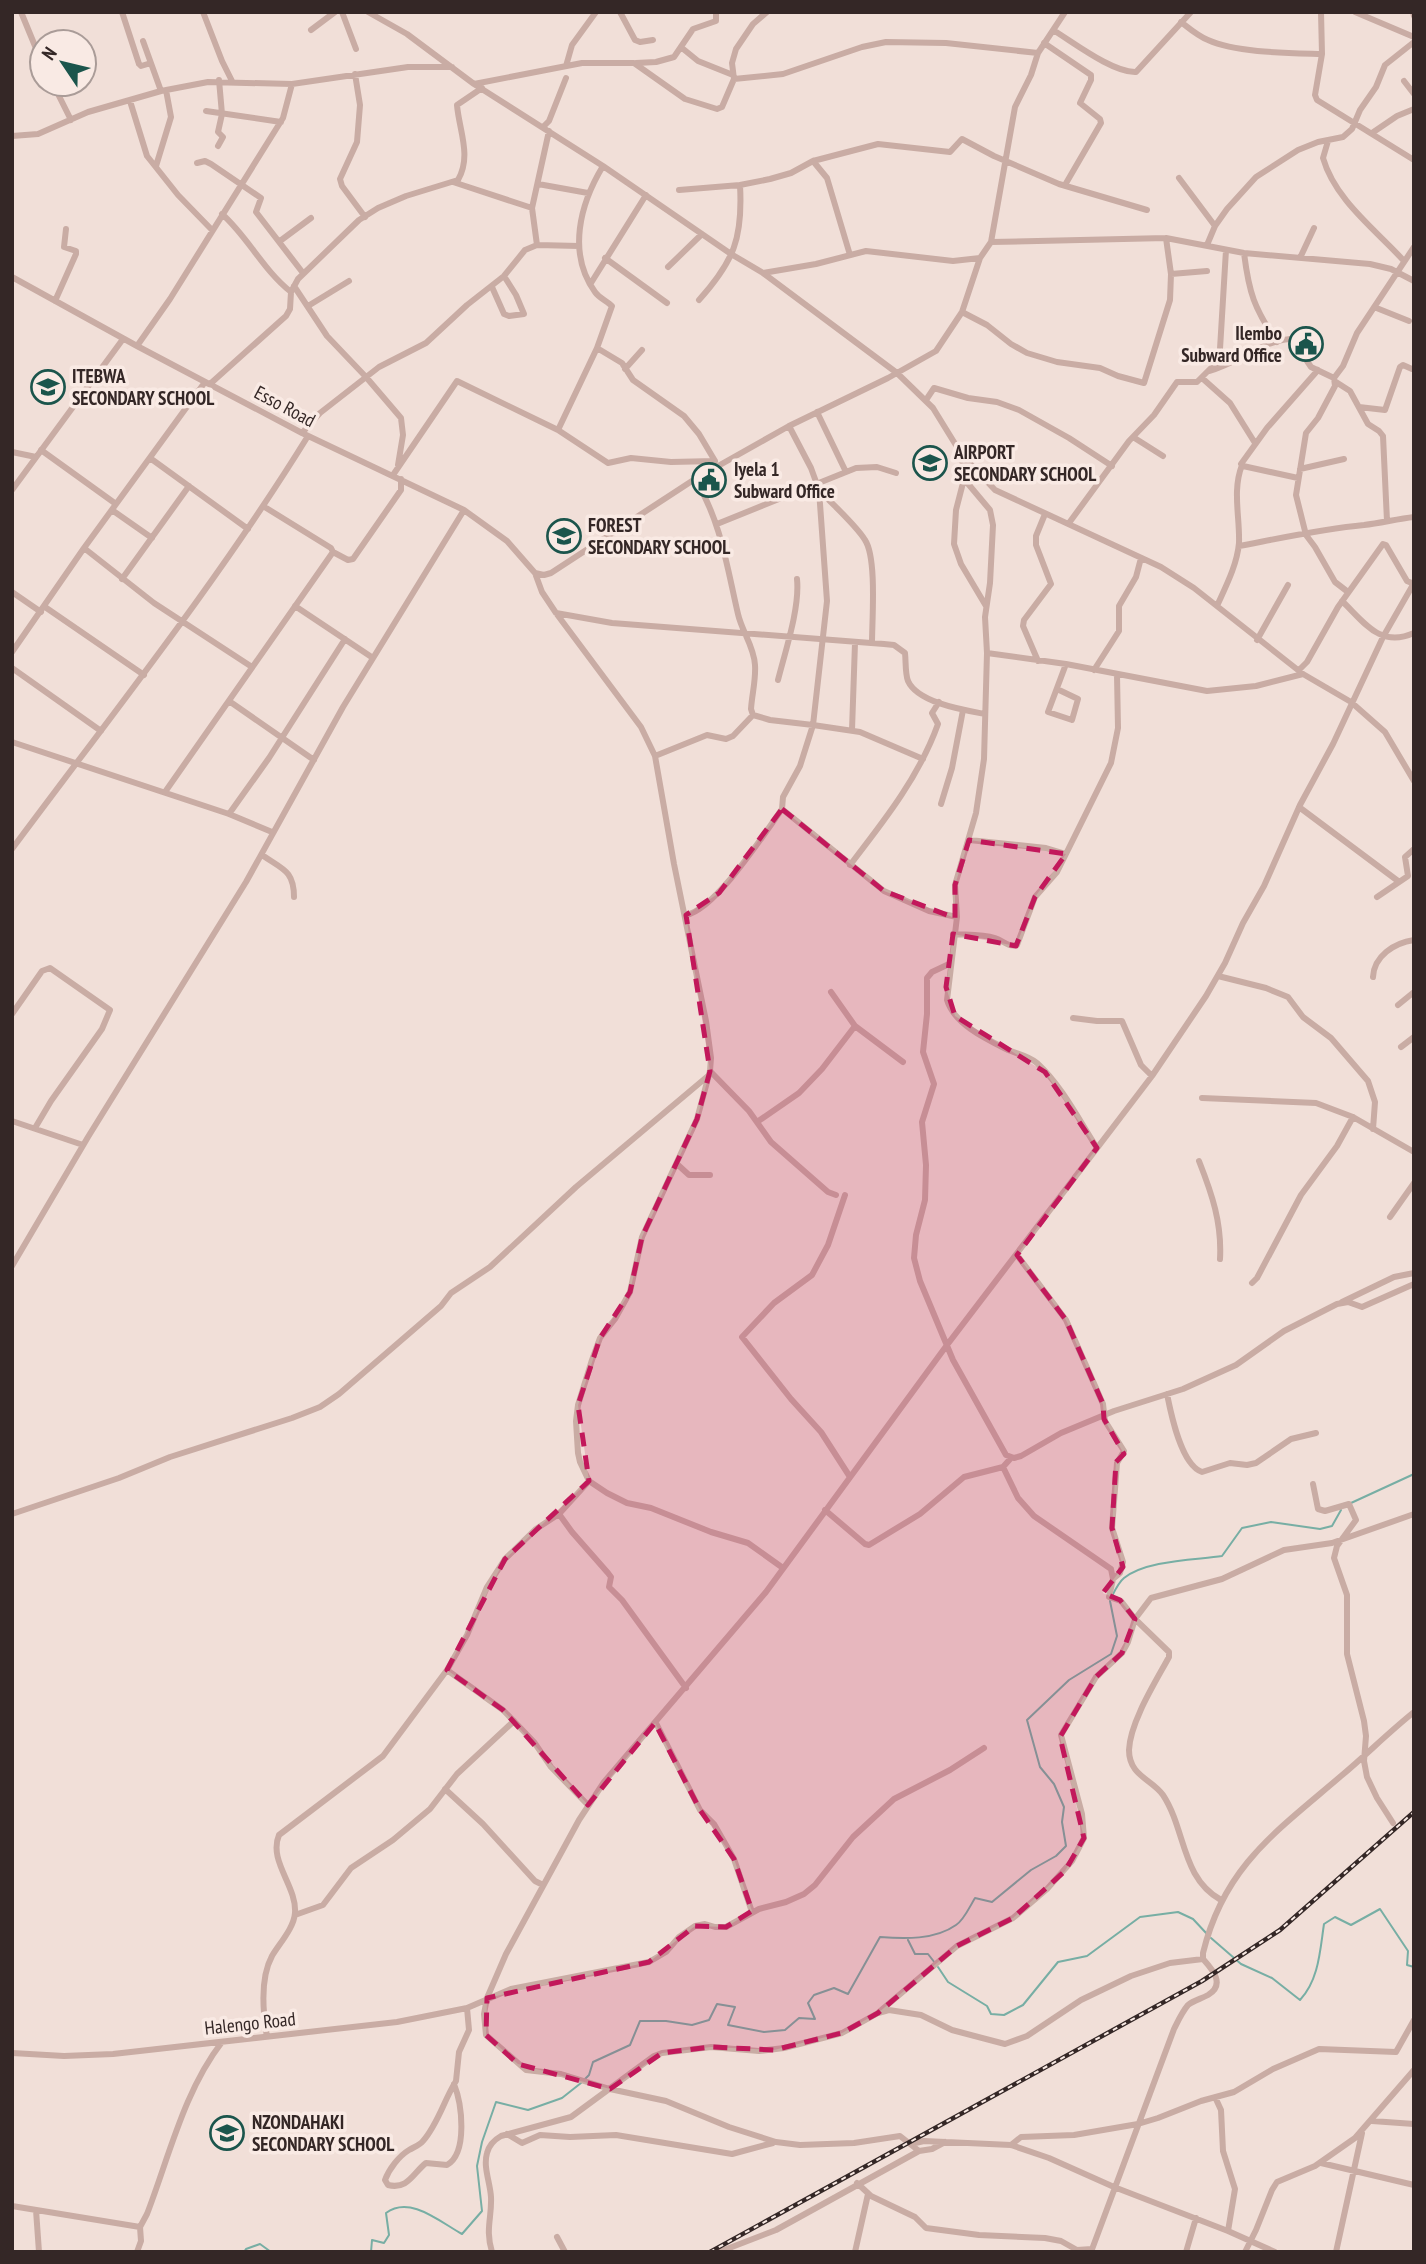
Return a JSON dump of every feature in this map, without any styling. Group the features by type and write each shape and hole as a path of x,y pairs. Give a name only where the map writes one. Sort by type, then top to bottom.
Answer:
{"street":[{"path":"21,12 28,29"},
{"path":"122,12 139,64 141,66 151,63"},
{"path":"203,12 232,80"},
{"path":"312,30 335,12"},
{"path":"342,12 356,49"},
{"path":"368,12 407,34 474,84 763,273 897,373 926,400 962,455 995,490 1161,567 1217,606 1301,672 1352,702 1385,732 1414,781"},
{"path":"566,66 572,45 596,12"},
{"path":"620,12 635,40 653,40"},
{"path":"474,84 566,66 668,60 682,48 683,41 693,29 716,21 716,12"},
{"path":"634,62 685,99 722,107 734,77 732,63 736,48 753,24 767,12"},
{"path":"535,573 551,573 717,464 897,373 940,347 962,312 980,258 991,242 1014,107 1031,75 1038,53 1065,12"},
{"path":"1053,30 1113,65 1136,72 1191,12"},
{"path":"1321,12 1322,54 1316,98 1414,160"},
{"path":"1355,12 1414,37"},
{"path":"1181,22 1197,34 1219,44 1254,50 1322,54"},
{"path":"143,41 164,90 171,117 156,166"},
{"path":"682,48 698,61 734,77 783,74 862,47 886,42 946,43 1038,53"},
{"path":"1207,245 1215,226 1227,209 1256,177 1298,150 1343,137 1356,123 1360,110 1376,88 1385,65 1414,42"},
{"path":"1044,43 1091,75 1080,103 1100,119 1101,123 1065,185"},
{"path":"12,136 38,134 71,120 164,90 219,80 292,84 408,68 453,68"},
{"path":"355,74 360,105 357,142 340,179 342,186 365,216"},
{"path":"537,245 533,208 546,129 566,78"},
{"path":"218,146 223,137 218,132 222,114 219,80"},
{"path":"1404,81 1414,94"},
{"path":"137,346 170,299 281,122 289,104 292,84"},
{"path":"12,652 84,548 208,383 286,316 290,309 293,289 303,273 365,216 378,208 406,196 453,182 461,176 463,138 457,105 482,88"},
{"path":"60,98 71,120"},
{"path":"130,101 143,149 178,195 212,230"},
{"path":"1371,133 1414,109"},
{"path":"206,111 281,122"},
{"path":"679,190 740,185 777,177 813,161 878,144 950,152 962,139 1065,185 1147,209"},
{"path":"1328,141 1323,158 1328,171 1363,222 1404,261"},
{"path":"197,163 205,161 211,164 261,198 256,212 303,273"},
{"path":"813,161 827,178 850,255"},
{"path":"558,430 597,348 612,306 597,295 580,258 579,246 588,192 603,166"},
{"path":"1180,178 1215,226"},
{"path":"453,182 533,208"},
{"path":"538,184 588,192"},
{"path":"699,300 724,270 738,236 740,185"},
{"path":"591,283 646,195"},
{"path":"222,214 239,231 270,272 293,289 308,306 327,336 401,418 403,435 395,472"},
{"path":"280,241 311,218"},
{"path":"1300,258 1314,228"},
{"path":"55,301 76,254 76,251 64,247 66,229"},
{"path":"668,267 696,243 702,234"},
{"path":"991,242 1166,237 1244,253 1370,264 1398,272 1414,281"},
{"path":"962,312 987,325 1027,353 1057,362 1100,368 1141,383 1146,379 1170,300 1171,274 1166,237"},
{"path":"12,849 144,675 248,529 320,413 391,360 426,343 475,298 505,275 525,250 537,245 579,246"},
{"path":"1348,592 1335,582 1306,535 1297,503 1298,478 1306,433 1318,418 1357,334 1414,247"},
{"path":"1069,523 1177,382 1192,383 1202,378 1220,356 1226,250"},
{"path":"763,273 875,251 953,261 980,258"},
{"path":"1244,253 1252,299 1277,342"},
{"path":"605,258 667,303"},
{"path":"1171,274 1207,271"},
{"path":"492,286 504,314 524,314 505,275"},
{"name":"Esso Road","path":"12,277 305,435 395,472 401,479 464,510 508,541 535,573 542,592 556,613 641,727 655,755 711,1058 697,1119 651,1214 642,1237 630,1292 615,1319 600,1338 578,1405 578,1453 589,1481"},
{"path":"308,306 349,281"},
{"path":"1374,307 1409,321"},
{"path":"12,490 123,339"},
{"path":"1209,371 1224,367 1277,342 1290,339 1293,341 1307,363 1350,391 1368,424 1383,436 1387,521"},
{"path":"597,348 618,360 633,380 672,405 691,424 717,464"},
{"path":"625,369 642,350"},
{"path":"1359,407 1385,410 1401,367 1403,365 1412,369"},
{"path":"1217,606 1231,576 1239,546 1236,504 1242,465 1255,443 1318,370"},
{"path":"1202,378 1230,403 1255,443"},
{"path":"395,472 457,381 558,430 608,463 631,458 717,464"},
{"path":"926,400 934,388 1006,405 1069,438 1112,466"},
{"path":"817,412 846,472"},
{"path":"789,426 818,487 869,547 872,643"},
{"path":"1133,437 1163,456"},
{"path":"41,450 152,538"},
{"path":"12,452 36,457"},
{"path":"962,455 964,478 955,518 954,544 961,564 985,606"},
{"path":"150,458 248,529"},
{"path":"1300,469 1344,459"},
{"path":"1242,465 1298,478"},
{"path":"717,524 818,487 846,472 866,467 896,473"},
{"path":"964,478 984,500 993,516 990,583 985,606 987,653 981,786 969,840 955,885 957,917 949,964 947,999 956,1016 980,1034 1036,1062 1064,1096 1097,1148"},
{"path":"263,506 348,560 353,559 401,491 401,479"},
{"path":"695,479 717,524 738,615 752,650 755,664 751,709 753,715"},
{"path":"122,579 189,486"},
{"path":"686,915 719,893 782,808 783,797 800,766 813,725 827,601 818,487"},
{"path":"12,1266 83,1145 262,855 272,832 373,658 464,510"},
{"path":"1038,662 1023,626 1024,620 1051,584 1036,545 1036,536 1045,514"},
{"path":"1239,546 1306,535 1333,527 1414,517"},
{"path":"919,2151 898,2136 844,2143 800,2145 776,2142 729,2127 666,2101 607,2088 561,2074 534,2072 518,2064 486,2035 484,2014 487,1998 518,1930 588,1805 624,1758 748,1615 947,1345 1152,1076 1218,976 1243,923 1268,880 1299,807 1333,744 1383,637 1414,584 1407,581 1383,544 1342,601 1301,672 1256,686 1207,691 1066,664 987,653"},
{"path":"84,548 181,621 252,667"},
{"path":"165,792 332,552"},
{"path":"1094,670 1119,631 1119,606 1136,577 1141,558"},
{"path":"778,680 789,638 798,588 797,579"},
{"path":"1257,640 1289,585"},
{"path":"12,592 43,609 144,675"},
{"path":"1342,601 1383,637 1397,639 1414,633"},
{"path":"295,606 373,658"},
{"path":"556,613 612,623 789,638 823,638 900,648 905,653 907,678 912,688 930,700 963,710 985,713"},
{"path":"229,814 248,790 345,639"},
{"path":"852,730 855,643"},
{"path":"1057,689 1078,699 1072,720 1049,714 1057,689 1066,664"},
{"path":"12,668 101,731"},
{"path":"953,934 997,938 1006,945 1016,946 1035,897 1057,872 1111,763 1118,728 1117,675"},
{"path":"229,701 314,760"},
{"path":"850,865 891,812 923,759 938,724 932,713 939,702"},
{"path":"941,804 953,768 963,710"},
{"path":"655,755 707,735 726,739 733,736 753,715"},
{"path":"753,715 852,730 923,759"},
{"path":"12,742 229,814 272,832"},
{"path":"1299,807 1398,881"},
{"path":"782,808 884,891 929,911 957,917"},
{"path":"969,840 1045,848 1066,854"},
{"path":"1377,897 1408,876 1405,857 1414,849"},
{"path":"262,855 290,874 294,897"},
{"path":"1373,977 1375,966 1391,947 1414,940"},
{"path":"949,964 926,978 927,1014 923,1052 934,1084 922,1122 926,1165 925,1200 916,1235 915,1258 920,1281 947,1345 995,1437 1006,1455 1011,1458"},
{"path":"12,1014 47,968 66,977 110,1010 102,1029 35,1128"},
{"path":"1218,976 1266,988 1288,997 1303,1017 1331,1038 1368,1081 1375,1102 1373,1129"},
{"path":"831,992 855,1026 903,1062"},
{"path":"1398,1005 1414,992"},
{"path":"1073,1018 1122,1021 1141,1065 1152,1076"},
{"path":"757,1122 799,1093 822,1069 855,1026"},
{"path":"1401,1047 1414,1037"},
{"path":"12,1514 119,1478 170,1457 292,1418 327,1403 441,1306 451,1293 490,1267 576,1187 709,1074 741,1102 771,1142 828,1192 836,1195"},
{"path":"1202,1098 1310,1102 1353,1117 1414,1152"},
{"path":"1252,1283 1301,1195 1353,1117"},
{"path":"12,1121 83,1145"},
{"path":"1199,1161 1220,1226 1220,1259"},
{"path":"677,1164 689,1175 709,1175"},
{"path":"1390,1217 1414,1183"},
{"path":"845,1195 828,1245 812,1275 774,1303 742,1337 821,1432 850,1477"},
{"path":"1017,1255 1066,1320 1103,1404 1104,1415 1124,1454 1117,1463 1112,1528 1123,1562 1120,1573 1113,1578"},
{"path":"825,1510 869,1545 925,1511 964,1477 1003,1467 1011,1458 1021,1456 1061,1433 1236,1365 1284,1331 1394,1277 1414,1273"},
{"path":"1340,1303 1348,1302 1363,1307 1414,1284"},
{"path":"1167,1394 1181,1443 1194,1468 1202,1472 1233,1462 1247,1465 1256,1463 1291,1439 1316,1433"},
{"path":"1003,1467 1018,1498 1030,1512 1111,1569 1113,1578 1109,1597 1121,1601 1135,1619 1164,1644 1170,1655 1150,1688 1135,1726 1130,1741 1130,1759 1139,1774 1162,1794 1194,1874 1208,1891 1222,1900"},
{"path":"267,2037 264,1992 266,1973 295,1915 294,1903 276,1850 279,1835 383,1756 447,1670 467,1635 487,1587 505,1559 536,1529 559,1514 589,1481 627,1503 651,1508 711,1532 748,1543 783,1568"},
{"path":"1313,1484 1318,1508 1325,1511 1349,1504 1353,1512 1355,1523 1341,1540 1334,1558 1347,1595 1346,1643 1349,1667 1364,1721 1366,1736 1363,1757 1371,1787 1393,1823"},
{"path":"559,1514 611,1577 609,1587 622,1600 686,1688"},
{"path":"492,2252 487,2230 491,2198 487,2153 492,2143 507,2134 566,2119 607,2088 662,2053 711,2047 760,2050 784,2048 842,2034 877,2013 969,1939 1013,1918 1055,1882 1080,1849 1084,1838 1082,1814 1061,1735 1096,1677 1122,1653 1135,1619 1147,1602 1154,1597 1222,1579 1284,1550 1341,1540 1414,1514"},
{"path":"447,1670 503,1710 534,1742 551,1768 588,1805"},
{"path":"1203,1959 1213,1918 1222,1900 1235,1877 1264,1842 1414,1712"},
{"path":"295,1915 323,1905 351,1868 393,1840 430,1810 457,1774 514,1721"},
{"path":"656,1723 700,1810 714,1824 734,1859 752,1912"},
{"name":"Halengo Road","path":"12,2053 76,2056 397,2022 467,2008 511,1989 649,1962 660,1957 679,1937 695,1926 705,1924 718,1928 726,1927 752,1912 804,1894 815,1885 858,1831 894,1800 984,1748"},
{"path":"445,1789 543,1885"},
{"path":"857,2183 868,2194 915,2217 926,2228 979,2235 1045,2238 1061,2241 1077,2250 1091,2250 1179,2019 1190,2003 1215,1989 1216,1979 1214,1969 1203,1959 1170,1963 1131,1976 1081,2000 1027,2036 1005,2044 952,2030 906,2011 889,2010 877,2013"},
{"path":"454,2084 461,2111 460,2136 455,2159 447,2165 426,2163 411,2180 397,2187 388,2185 385,2180 401,2157 425,2139 454,2084 458,2074 459,2052 468,2029 467,2008"},
{"path":"1011,2145 1021,2137 1074,2135 1138,2124 1234,2092 1273,2069 1319,2049 1396,2052 1414,2020"},
{"path":"137,2252 141,2241 140,2227 148,2214 190,2097 222,2042"},
{"path":"1245,2252 1277,2182 1321,2163 1363,2131 1414,2070"},
{"path":"1215,2097 1221,2110 1223,2151 1235,2189 1228,2231"},
{"path":"1372,2121 1414,2124"},
{"path":"1336,2252 1363,2131"},
{"path":"507,2134 522,2143 540,2135 631,2136 732,2154 776,2142"},
{"path":"911,2144 924,2141 1011,2145 1049,2158 1275,2252"},
{"path":"719,2252 771,2233 857,2183 919,2151 932,2149 945,2142"},
{"path":"1321,2163 1414,2185"},
{"path":"855,2252 868,2194"},
{"path":"12,2206 140,2227"},
{"path":"36,2210 39,2252"},
{"path":"1186,2252 1196,2218"},
{"path":"557,2237 565,2252"}],"highlighted area":[{"path":"782,809 884,891 955,918 955,885 969,840 1066,854 1035,897 1016,946 953,934 946,987 955,1016 1045,1072 1097,1148 1017,1255 1066,1320 1103,1404 1104,1419 1124,1454 1116,1462 1112,1528 1123,1567 1103,1593 1120,1600 1135,1619 1122,1653 1096,1677 1060,1737 1084,1838 1065,1871 1013,1918 957,1946 878,2013 842,2033 774,2050 711,2047 662,2053 610,2089 518,2064 486,2035 487,1998 649,1962 695,1926 726,1927 752,1911 734,1859 700,1810 655,1723 588,1805 503,1710 447,1670 505,1559 589,1481 578,1405 600,1338 630,1292 642,1237 697,1119 710,1071 686,915 719,893"}],"waterway":[{"path":"1351,1503 1414,1474"},
{"path":"1112,1596 1124,1578 1133,1572 1158,1564 1222,1556 1242,1528 1271,1522 1320,1529 1332,1526 1341,1510"},
{"path":"585,2079 593,2062 630,2045 640,2021 692,2025 709,2020 717,2004 735,2007 728,2025 764,2032 785,2030 799,2018 815,2019 808,2003 814,1995 834,1988 848,1994 880,1937 919,1937 948,1930 962,1920 975,1898 992,1902 1031,1870 1056,1856 1066,1846 1062,1822 1064,1807 1054,1784 1040,1767 1027,1720 1069,1680 1111,1654 1117,1636 1110,1601"},
{"path":"1211,1938 1241,1964 1272,1978 1300,2000 1315,1974 1324,1924 1335,1917 1351,1925 1380,1909 1408,1951 1407,1965 1414,1967"},
{"path":"938,1967 948,1982 987,2006 991,2014 1004,2015 1023,2005 1058,1962 1087,1956 1140,1917 1178,1912 1193,1919 1207,1934"},
{"path":"908,1940 915,1954 928,1954 935,1963"},
{"path":"371,2252 372,2240 384,2243 389,2235 386,2213 395,2208 405,2207 425,2212 462,2234 482,2211 477,2166 496,2102 528,2110 562,2098 581,2083"},
{"path":"244,2252 260,2244 271,2252"}],"railway":[{"path":"710,2252 1202,1981 1280,1930 1414,1812"}],"place":[{"name":"Ilembo Subward Office","path":"1306,344"},
{"name":"ITEBWA SECONDARY SCHOOL","path":"48,387"},
{"name":"AIRPORT SECONDARY SCHOOL","path":"930,463"},
{"name":"Iyela 1 Subward Office","path":"709,480"},
{"name":"FOREST SECONDARY SCHOOL","path":"564,536"},
{"name":"NZONDAHAKI SECONDARY SCHOOL","path":"227,2133"}]}
